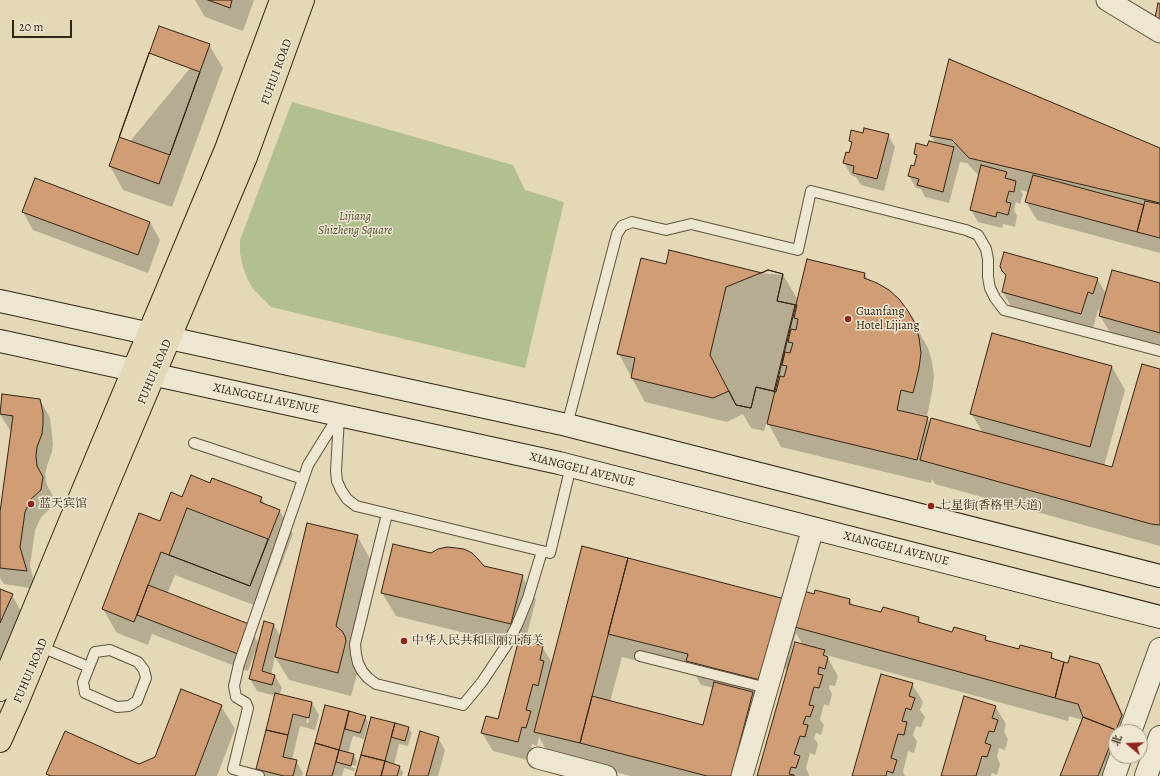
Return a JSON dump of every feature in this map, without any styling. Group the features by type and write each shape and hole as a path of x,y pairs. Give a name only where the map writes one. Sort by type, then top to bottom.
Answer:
{"main road":[{"name":"FUHUI ROAD","path":"159,336 281,0"},
{"name":"FUHUI ROAD","path":"0,690 159,336 246,157 303,0"},
{"path":"0,301 568,425 1160,576"},
{"name":"XIANGGELI AVENUE","path":"0,341 571,466 1160,617"},
{"name":"FUHUI ROAD","path":"0,741 41,647 143,373"},
{"path":"1133,724 1160,649"},
{"path":"1146,776 1160,738"},
{"path":"1114,776 1118,764"}],"street":[{"path":"1107,0 1160,32"},
{"path":"742,776 813,528"},
{"path":"538,758 594,774"}],"lane":[{"path":"568,425 617,234 622,226 632,222 666,230 691,224 798,250 812,191 966,230 978,235 986,249 990,288 1004,310 1160,351"},
{"path":"259,776 233,770 248,708 246,703 236,697 234,686 240,664 308,465 339,415"},
{"path":"339,415 336,470 337,481 347,499 356,506 550,553 571,466"},
{"path":"194,443 303,479"},
{"path":"388,514 356,644 358,663 365,675 376,684 463,705 482,682 502,652 517,625 528,598 542,551"},
{"path":"41,647 89,667"},
{"path":"110,650 138,662 144,670 146,678 136,701 129,706 117,707 85,693 83,682 89,667 95,652 110,650"},
{"path":"640,656 767,688"}],"green space":[{"name":"Lijiang Shizheng Square","path":"292,102 513,165 525,190 564,202 525,368 271,307 254,290 243,267 240,253 240,240"}],"building":[{"path":"208,0 232,0 230,8"},
{"path":"1158,3 1160,4 1160,21 1155,18"},
{"path":"159,26 210,44 159,184 109,166"},
{"path":"149,53 200,72 170,155 119,137"},
{"path":"949,59 1160,148 1160,203 969,158 952,140 930,136"},
{"path":"864,128 889,134 877,179 853,173 854,166 843,163 846,152 849,153 852,142 849,141 851,130 863,133"},
{"path":"929,141 954,147 943,192 917,185 919,179 908,176 911,165 914,166 917,155 914,154 916,143 927,146"},
{"path":"981,165 1007,172 1005,178 1016,181 1014,192 1009,191 1006,202 1011,203 1008,215 997,212 996,217 970,210"},
{"path":"1033,175 1144,205 1137,232 1025,202"},
{"path":"35,178 150,222 138,255 22,212"},
{"path":"1145,201 1160,204 1160,238 1137,232"},
{"path":"669,250 762,273 768,270 783,274 777,301 795,305 774,391 756,387 751,408 736,405 729,391 713,398 631,378 635,358 617,354 641,258 666,264"},
{"path":"1004,252 1098,278 1093,294 1088,292 1081,314 1002,292 1006,275 1000,266"},
{"path":"807,259 865,273 864,278 889,290 899,299 915,323 921,353 919,368 913,393 901,390 897,410 928,417 917,460 767,424"},
{"path":"768,270 783,274 777,301 797,305 794,318 798,319 796,330 791,329 788,342 793,343 790,353 785,352 782,365 787,366 784,377 780,376 776,392 756,387 751,408 736,405 710,355 726,287"},
{"path":"1112,270 1160,283 1160,333 1099,316"},
{"path":"992,333 1112,366 1090,447 970,414"},
{"path":"1142,364 1160,369 1160,525 1151,524 920,460 931,418 1112,467"},
{"path":"2,394 40,399 43,413 42,434 37,447 36,456 37,466 43,477 41,490 31,499 25,512 20,547 27,571 0,568 0,512 13,416 0,414"},
{"path":"191,475 210,483 212,478 262,497 260,502 280,510 250,586 161,552 134,622 102,609 139,513 160,521 171,492 182,497"},
{"path":"187,508 268,539 250,586 169,555"},
{"path":"307,523 358,535 336,626 342,631 346,641 338,673 275,657"},
{"path":"393,544 431,553 438,549 447,547 464,549 472,553 484,566 523,575 511,624 381,593"},
{"path":"582,546 628,558 580,743 534,732"},
{"path":"628,558 785,599 773,646 768,645 760,680 686,661 688,654 608,634"},
{"path":"148,585 249,624 238,654 137,615"},
{"path":"0,589 13,594 0,623"},
{"path":"800,590 814,594 815,590 850,599 849,604 881,612 883,607 919,617 918,622 952,632 954,627 986,636 985,640 1019,649 1020,645 1052,653 1051,658 1064,662 1055,698 791,626"},
{"path":"264,621 274,624 262,671 275,675 272,685 249,679"},
{"path":"519,639 543,646 540,660 544,661 538,686 533,684 526,710 531,711 526,728 522,727 518,742 481,733 486,716 498,719"},
{"path":"795,642 825,650 823,655 828,657 825,669 819,667 818,674 823,675 819,688 814,687 809,705 814,706 810,717 806,716 803,724 808,725 805,737 800,736 794,754 800,756 796,768 791,767 789,774 794,776 757,776"},
{"path":"1070,656 1099,664 1122,715 1118,724 1108,724 1108,727 1083,717 1078,704 1055,698 1064,662 1068,663"},
{"path":"881,674 913,683 909,696 915,698 911,710 906,708 902,721 907,722 904,735 898,734 891,758 897,760 893,773 887,771 886,776 852,776"},
{"path":"714,682 753,692 731,776 707,776 580,743 592,696 703,725"},
{"path":"181,689 222,705 195,776 51,776 46,774 65,731 139,764 155,757"},
{"path":"275,693 312,702 309,718 293,714 288,735 266,730"},
{"path":"964,696 996,706 992,718 998,720 994,732 989,731 985,743 991,745 987,757 982,756 976,776 941,776"},
{"path":"325,705 349,711 339,750 315,743"},
{"path":"349,711 366,716 360,733 345,729"},
{"path":"371,717 395,723 385,761 361,755"},
{"path":"1083,717 1108,727 1108,750 1098,776 1060,776"},
{"path":"395,723 409,727 405,741 391,737"},
{"path":"266,730 288,735 283,757 297,760 293,776 284,776 256,769"},
{"path":"420,731 439,737 428,776 408,776"},
{"path":"315,743 339,750 332,776 306,776"},
{"path":"339,750 354,754 351,766 336,762"},
{"path":"361,755 385,761 381,776 355,776"},
{"path":"385,761 400,766 397,776 381,776"}],"place":[{"name":"Guanfang Hotel Lijiang","path":"848,319"},
{"name":"蓝天宾馆","path":"31,504"},
{"name":"七星街(香格里大道)","path":"931,506"},
{"name":"中华人民共和国丽江海关","path":"404,641"}]}
